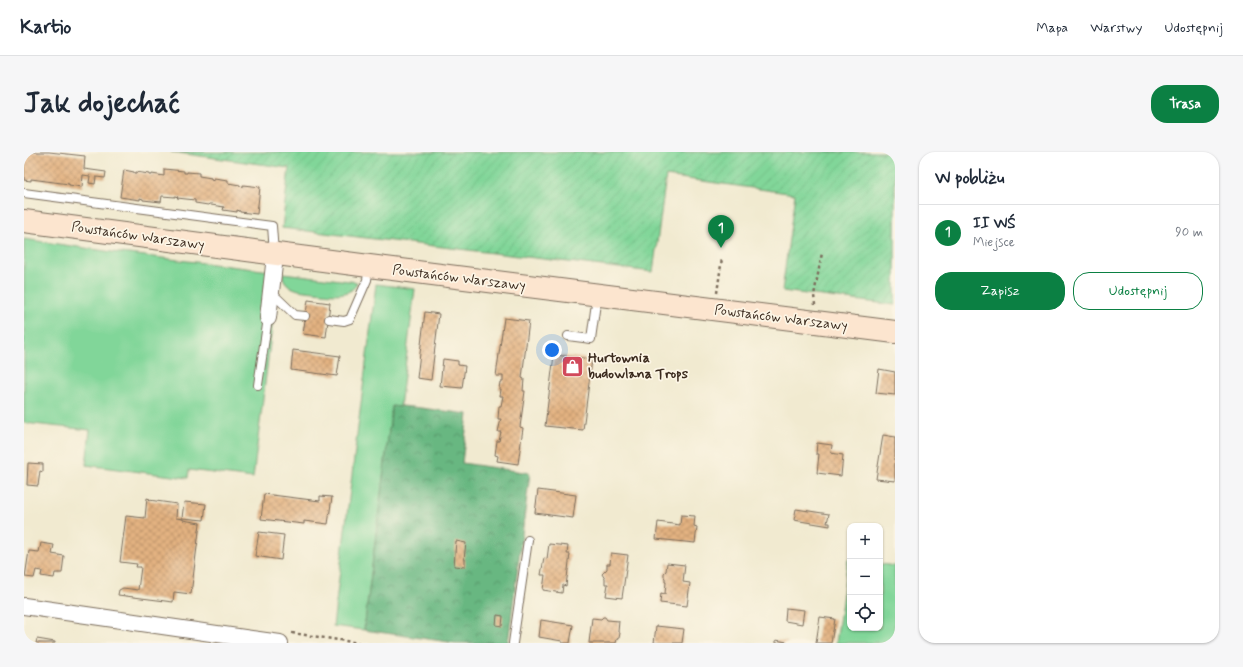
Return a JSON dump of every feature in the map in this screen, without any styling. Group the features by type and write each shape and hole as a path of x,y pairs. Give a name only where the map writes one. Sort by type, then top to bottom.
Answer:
{"main road":[{"name":"Powstańców Warszawy","path":"24,221 895,332"}],"street":[{"path":"268,318 274,254"},
{"path":"24,606 280,643"}],"lane":[{"path":"24,193 272,226 274,254"},
{"path":"329,319 344,321 350,319 367,280 369,266"},
{"path":"270,291 295,315 305,316"},
{"path":"568,336 591,340 597,295"},
{"path":"258,385 268,318"},
{"path":"513,643 528,540"}],"path":[{"path":"815,310 814,295 822,253"},
{"path":"717,291 722,258"}],"green space":[{"path":"171,152 895,152 895,305 782,291 795,194 666,176 653,272 282,228 289,168"},
{"path":"24,239 112,252 279,272 253,478 189,470 188,478 86,465 90,430 24,423"},
{"path":"283,273 357,282 350,291 345,293 332,294 306,291 295,289 285,282"},
{"path":"376,284 415,289 400,407 392,407 364,630 333,626"},
{"path":"392,406 413,407 468,414 462,463 530,473 508,643 456,643 364,630"},
{"path":"883,564 895,566 895,643 836,643 847,566 847,631 883,631"}],"building":[{"path":"24,152 49,152 85,156 84,169 106,172 105,178 96,177 95,184 89,183 90,176 83,175 82,187 31,179 31,181 24,180"},
{"path":"164,169 184,171 184,173 199,173 199,176 214,180 214,178 228,180 228,183 243,187 243,185 260,187 257,214 240,212 237,210 237,212 223,210 224,207 211,205 212,204 208,205 195,203 195,200 177,198 178,197 175,196 162,196 161,202 143,200 140,198 140,200 120,197 124,170 134,173 164,176"},
{"path":"308,300 330,303 326,337 303,334"},
{"path":"425,312 439,314 431,380 417,378"},
{"path":"504,318 529,321 522,378 524,379 523,391 525,391 520,427 523,428 518,464 497,461 498,456 495,455 497,441 499,441 501,432 498,432 501,419 498,419 499,406 501,406 503,396 500,396 501,389 499,389 500,382 503,382 503,376 496,376"},
{"path":"293,350 340,356 337,376 291,370"},
{"path":"554,355 592,359 583,430 545,426"},
{"path":"443,359 458,361 458,365 465,366 462,388 440,386"},
{"path":"879,369 895,372 895,395 876,393"},
{"path":"883,435 895,437 895,481 876,479"},
{"path":"817,443 832,445 831,453 843,455 841,476 817,473 819,454 816,454"},
{"path":"28,463 43,464 43,472 40,471 38,486 27,485"},
{"path":"538,490 576,495 573,518 535,513"},
{"path":"264,494 320,501 320,496 332,497 328,524 304,521 304,524 261,519"},
{"path":"147,498 150,499 149,500 177,504 176,518 200,523 191,594 174,592 173,602 118,595 119,590 123,588 138,590 141,567 136,567 137,564 120,562 126,516 145,518"},
{"path":"184,502 206,504 204,520 182,518"},
{"path":"796,509 829,514 827,523 830,523 830,526 794,520"},
{"path":"681,515 695,516 694,526 697,527 695,543 656,539 658,522 680,525"},
{"path":"259,532 284,535 281,560 255,556"},
{"path":"456,541 466,543 464,559 465,567 454,566"},
{"path":"41,543 54,545 52,554 64,556 62,573 55,573 54,578 41,576 42,571 36,570 34,578 25,577 29,551 39,552"},
{"path":"549,544 568,546 567,554 570,554 566,586 563,585 562,593 543,590 545,575 541,575 544,558 547,559"},
{"path":"611,553 628,555 622,598 606,596 608,584 605,584 605,579 602,574 607,569 607,564 610,564"},
{"path":"667,563 685,565 683,582 690,583 687,606 660,603 661,593 665,594 666,582 664,573 666,571"},
{"path":"786,608 804,610 802,624 785,621"},
{"path":"497,615 503,616 502,626 496,625"},
{"path":"603,617 607,620 619,621 619,638 617,639 616,643 589,643 592,618 601,619"},
{"path":"820,617 835,619 831,643 816,643"},
{"path":"541,620 573,625 570,643 562,643 562,641 539,637"},
{"path":"656,626 684,629 682,643 654,643"},
{"path":"37,639 55,642 55,643 36,643"},
{"path":"776,640 787,642 787,643 776,643"}],"place":[{"name":"II WŚ","path":"721,248"},
{"name":"Hurtownia budowlana Trops","path":"572,366"}]}
